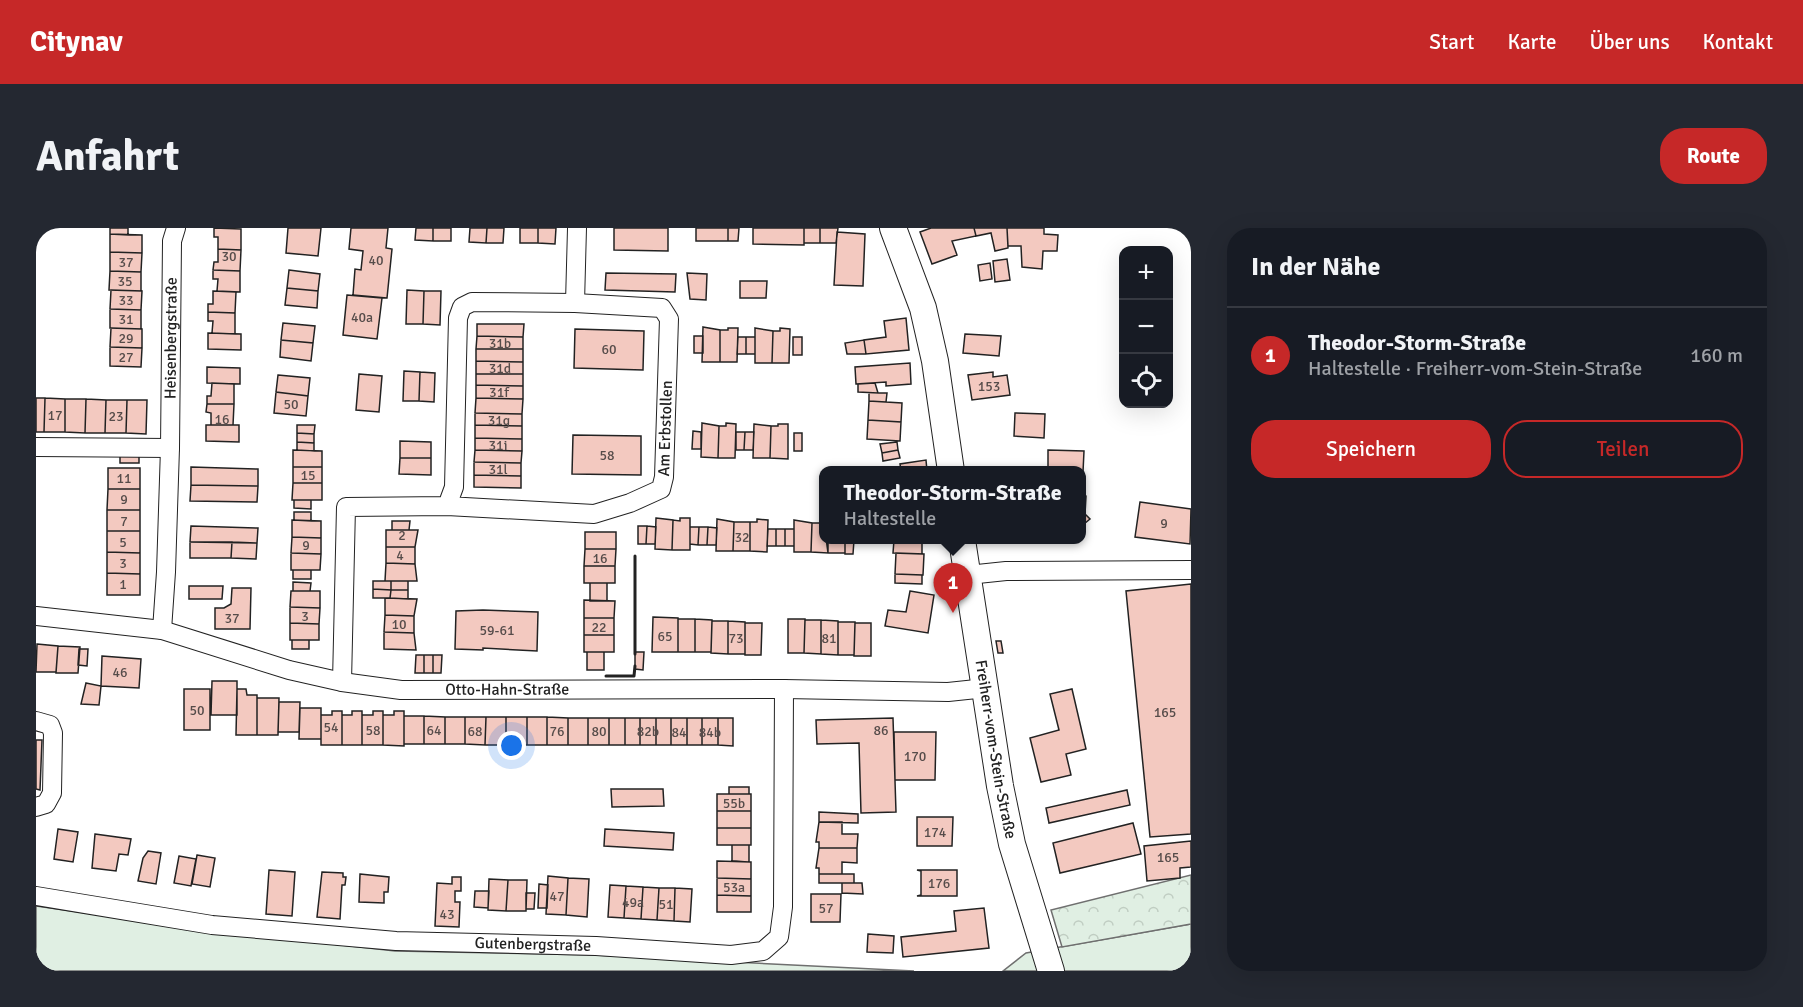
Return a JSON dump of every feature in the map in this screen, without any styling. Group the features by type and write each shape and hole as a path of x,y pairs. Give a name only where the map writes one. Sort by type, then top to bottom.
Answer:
{"street":[{"name":"Heisenbergstraße","path":"162,630 170,448 172,241 176,228"},
{"path":"575,303 577,228"},
{"path":"893,228 923,308 935,361 950,466"},
{"name":"Am Erbstollen","path":"342,682 346,507 447,506 594,514 630,503 661,489 664,477 669,319 662,308 575,303 472,302 462,307 458,318 454,487 447,506"},
{"path":"36,447 170,448"},
{"name":"Freiherr-vom-Stein-Straße","path":"963,544 1011,844 1048,962"},
{"path":"968,575 1006,571 1191,570"},
{"name":"Otto-Hahn-Straße","path":"36,615 162,630 289,670 342,682 401,690 784,689 948,692 986,687"},
{"name":"Gutenbergstraße","path":"36,896 212,925 396,941 596,946 731,955 763,951 773,945 778,937 783,907 784,689"},
{"path":"36,721 50,725 54,733 52,792 46,804 36,807"}],"green space":[{"path":"1191,875 1191,924 1062,947 1051,910"},
{"path":"36,906 206,930 395,951 594,955 914,971 36,971"},
{"path":"1191,924 1191,971 1003,971 1026,953"}],"building":[{"path":"110,228 128,228 128,235 110,234"},
{"path":"214,228 241,229 241,250 218,249 218,237 214,237"},
{"path":"288,228 321,228 318,256 286,253"},
{"path":"351,228 388,228 386,248 392,249 387,298 353,295 355,269 361,270 363,251 349,249"},
{"path":"416,228 433,228 433,241 415,240"},
{"path":"433,228 451,228 451,241 433,241"},
{"path":"470,228 487,228 486,243 469,242"},
{"path":"487,228 504,228 503,243 486,243"},
{"path":"520,228 538,228 538,243 520,243"},
{"path":"538,228 556,228 555,244 538,243"},
{"path":"614,228 668,228 668,251 614,250"},
{"path":"696,228 728,228 728,241 696,241"},
{"path":"728,228 739,228 738,241 728,241"},
{"path":"753,228 804,228 804,245 753,244"},
{"path":"804,228 820,228 820,243 804,243"},
{"path":"820,228 838,228 836,243 820,243"},
{"path":"931,228 974,228 976,236 952,241 957,255 932,264 920,232"},
{"path":"974,228 1007,228 1008,248 995,251 991,233 976,236"},
{"path":"1007,228 1044,228 1044,234 1058,235 1057,251 1043,251 1042,269 1022,267 1021,246 1008,246"},
{"path":"837,232 865,234 863,286 834,285"},
{"path":"110,234 142,235 142,253 110,252"},
{"path":"218,249 241,250 240,271 213,270 214,262 218,262"},
{"path":"110,252 142,253 141,272 110,271"},
{"path":"1007,259 1010,280 995,282 993,261"},
{"path":"990,263 992,279 980,281 978,265"},
{"path":"213,270 240,271 240,292 217,291 218,279 213,279"},
{"path":"289,270 320,274 318,291 287,288"},
{"path":"110,271 141,272 141,291 109,290"},
{"path":"606,273 676,274 675,292 605,290"},
{"path":"687,273 707,274 706,300 690,299"},
{"path":"740,281 767,281 766,298 740,298"},
{"path":"287,288 318,291 317,308 285,305"},
{"path":"111,290 142,291 141,310 110,309"},
{"path":"407,290 424,291 423,324 406,324"},
{"path":"213,291 236,292 235,313 208,312 208,304 213,304"},
{"path":"424,291 441,291 440,325 423,324"},
{"path":"347,295 382,298 377,339 343,335"},
{"path":"110,309 141,310 141,329 110,328"},
{"path":"208,312 235,313 235,334 212,333 213,321 208,321"},
{"path":"906,318 909,350 866,354 864,340 886,337 884,321"},
{"path":"283,323 315,326 313,343 281,340"},
{"path":"477,324 524,324 523,337 477,336"},
{"path":"703,327 720,330 720,362 702,362"},
{"path":"111,328 142,329 142,348 110,347"},
{"path":"728,328 738,328 737,362 720,362 720,330 728,330"},
{"path":"755,328 773,331 772,363 755,363"},
{"path":"780,328 790,329 789,363 772,363 773,331 780,331"},
{"path":"575,329 644,331 643,370 574,368"},
{"path":"208,333 241,334 241,350 208,349"},
{"path":"965,334 1001,336 999,356 963,353"},
{"path":"477,336 523,337 523,349 476,349"},
{"path":"694,336 703,336 703,353 694,353"},
{"path":"738,337 746,337 746,354 737,354"},
{"path":"746,337 755,337 755,354 746,354"},
{"path":"793,337 802,337 802,355 793,355"},
{"path":"281,340 313,343 311,361 280,357"},
{"path":"864,340 866,354 847,354 845,343"},
{"path":"110,347 142,348 141,367 110,366"},
{"path":"476,349 523,349 523,362 476,361"},
{"path":"476,361 523,362 523,374 476,374"},
{"path":"910,363 911,384 886,386 886,382 856,384 855,367"},
{"path":"207,367 240,368 240,384 207,383"},
{"path":"404,371 420,372 419,401 403,401"},
{"path":"420,372 435,373 434,402 419,401"},
{"path":"993,372 993,377 1007,375 1010,395 972,400 968,375"},
{"path":"359,374 382,376 379,412 356,410"},
{"path":"476,374 523,374 523,386 476,385"},
{"path":"278,375 310,378 308,396 276,392"},
{"path":"212,383 234,384 234,404 207,404 207,396 211,396"},
{"path":"875,383 878,393 858,392 858,384"},
{"path":"476,385 523,386 523,399 476,398"},
{"path":"276,392 308,396 306,416 274,413"},
{"path":"869,393 887,393 886,402 869,401"},
{"path":"36,398 45,398 44,432 36,432"},
{"path":"45,398 65,399 65,432 44,432"},
{"path":"476,398 523,399 522,414 475,413"},
{"path":"65,399 86,399 85,433 65,432"},
{"path":"86,399 106,400 105,433 85,433"},
{"path":"106,400 127,400 126,433 105,433"},
{"path":"127,400 147,400 146,434 126,433"},
{"path":"869,401 902,403 901,422 868,420"},
{"path":"207,404 234,404 233,425 211,425 211,413 206,412"},
{"path":"475,413 522,414 522,426 475,425"},
{"path":"1015,413 1045,414 1044,438 1014,436"},
{"path":"868,420 901,422 900,441 867,439"},
{"path":"702,423 719,426 718,458 701,457"},
{"path":"726,423 736,424 735,458 718,458 719,426 726,426"},
{"path":"754,424 771,426 770,458 753,458"},
{"path":"778,424 788,424 788,459 770,458 771,426 778,426"},
{"path":"206,425 239,425 239,442 206,441"},
{"path":"297,425 315,425 314,434 297,433"},
{"path":"475,425 522,426 522,439 475,438"},
{"path":"693,431 701,432 701,449 692,449"},
{"path":"736,432 745,432 744,450 736,450"},
{"path":"745,432 754,432 753,450 744,450"},
{"path":"297,433 314,434 314,443 297,442"},
{"path":"794,433 802,433 802,451 794,451"},
{"path":"573,435 641,436 641,475 572,474"},
{"path":"475,438 522,439 522,451 475,450"},
{"path":"400,441 431,442 431,458 400,458"},
{"path":"297,442 314,443 314,451 297,450"},
{"path":"897,442 898,450 882,453 880,444"},
{"path":"293,450 322,451 322,467 293,467"},
{"path":"475,450 522,451 521,463 474,462"},
{"path":"898,450 900,458 883,461 882,453"},
{"path":"1048,450 1084,451 1083,466 1048,466"},
{"path":"120,454 139,454 139,463 120,463"},
{"path":"400,458 431,458 431,475 399,474"},
{"path":"926,460 927,466 900,466 900,464"},
{"path":"474,462 521,463 521,476 474,475"},
{"path":"191,467 258,469 258,486 191,485"},
{"path":"293,467 322,467 322,483 293,483"},
{"path":"108,468 140,468 140,489 108,489"},
{"path":"474,475 521,476 521,488 474,487"},
{"path":"293,483 322,483 322,500 292,500"},
{"path":"191,485 258,486 257,502 190,501"},
{"path":"108,489 140,489 140,510 107,510"},
{"path":"294,500 311,500 311,509 294,508"},
{"path":"1140,502 1191,509 1190,544 1135,537"},
{"path":"107,510 140,510 140,531 107,531"},
{"path":"294,512 311,512 311,521 294,520"},
{"path":"656,518 673,520 672,550 655,549"},
{"path":"680,518 690,518 690,550 672,550 673,520 680,521"},
{"path":"717,519 734,522 733,551 716,551"},
{"path":"757,519 768,520 767,552 750,551 750,522 757,522"},
{"path":"292,520 321,521 321,538 292,537"},
{"path":"794,520 812,523 811,552 794,552"},
{"path":"392,521 410,521 409,530 392,530"},
{"path":"734,522 750,522 750,551 733,551"},
{"path":"812,523 819,523 819,544 827,544 828,553 811,552"},
{"path":"191,526 258,528 257,543 190,542"},
{"path":"638,526 647,526 646,544 638,544"},
{"path":"647,526 656,527 655,544 646,544"},
{"path":"690,527 699,527 698,545 690,544"},
{"path":"699,527 708,527 707,545 698,545"},
{"path":"708,527 717,528 716,545 707,545"},
{"path":"768,529 776,529 776,546 767,546"},
{"path":"776,529 785,529 785,546 776,546"},
{"path":"785,529 794,529 794,546 785,546"},
{"path":"386,530 418,530 415,547 386,547"},
{"path":"107,531 140,531 140,553 107,552"},
{"path":"585,532 616,532 616,549 585,549"},
{"path":"292,537 321,538 321,554 291,553"},
{"path":"190,542 232,542 231,558 190,558"},
{"path":"232,542 257,543 256,559 231,558"},
{"path":"828,544 845,544 845,553 828,553"},
{"path":"845,544 854,544 853,554 845,554"},
{"path":"894,544 922,544 922,554 893,553"},
{"path":"386,547 415,547 415,564 386,563"},
{"path":"585,549 616,549 615,566 584,566"},
{"path":"107,552 140,553 140,574 107,573"},
{"path":"291,553 321,554 320,570 291,570"},
{"path":"896,553 924,554 923,575 895,574"},
{"path":"386,563 415,564 417,581 385,581"},
{"path":"584,566 615,566 615,583 584,583"},
{"path":"293,570 311,570 311,579 293,579"},
{"path":"107,573 140,574 140,595 107,595"},
{"path":"895,574 922,575 922,584 895,583"},
{"path":"373,581 391,581 391,590 373,589"},
{"path":"391,581 408,581 408,590 391,590"},
{"path":"293,582 311,583 310,591 293,591"},
{"path":"590,583 607,583 607,601 590,601"},
{"path":"1191,584 1191,834 1150,837 1126,591"},
{"path":"189,586 223,586 222,599 189,599"},
{"path":"232,588 251,588 250,629 215,629 215,608 224,608 231,604"},
{"path":"373,589 391,590 390,598 373,598"},
{"path":"391,590 408,590 408,599 390,598"},
{"path":"291,591 320,591 320,608 290,607"},
{"path":"910,591 934,595 928,633 885,626 888,610 906,612"},
{"path":"385,598 417,599 414,616 385,615"},
{"path":"584,600 615,601 614,618 584,618"},
{"path":"290,607 320,608 319,624 290,623"},
{"path":"456,611 538,612 537,651 455,649"},
{"path":"385,615 414,616 414,633 384,632"},
{"path":"653,617 678,618 678,652 652,652"},
{"path":"584,618 614,618 614,635 584,635"},
{"path":"678,619 695,619 695,652 678,652"},
{"path":"695,619 712,620 711,652 695,652"},
{"path":"788,619 805,619 804,653 788,653"},
{"path":"805,620 821,620 821,654 804,653"},
{"path":"821,620 838,621 838,655 821,654"},
{"path":"712,621 728,621 728,654 711,653"},
{"path":"728,621 745,622 745,654 728,654"},
{"path":"838,622 855,622 854,655 838,655"},
{"path":"290,623 319,624 319,640 290,640"},
{"path":"745,623 762,623 761,655 745,655"},
{"path":"855,623 871,623 871,656 854,656"},
{"path":"384,632 414,633 416,650 384,649"},
{"path":"584,635 614,635 614,652 584,652"},
{"path":"292,640 309,640 309,649 292,649"},
{"path":"996,641 1001,641 1003,653 998,653"},
{"path":"37,644 58,646 56,672 36,672"},
{"path":"58,646 80,647 78,673 56,673"},
{"path":"79,649 88,649 87,666 78,665"},
{"path":"587,652 604,652 604,670 587,670"},
{"path":"635,652 644,652 643,670 635,669"},
{"path":"416,655 424,655 424,673 415,673"},
{"path":"424,655 433,655 433,673 424,673"},
{"path":"433,655 442,655 441,673 433,673"},
{"path":"102,656 141,659 139,688 101,686"},
{"path":"212,681 237,681 237,715 211,715"},
{"path":"86,683 101,686 99,705 81,704"},
{"path":"184,689 210,689 210,730 184,730"},
{"path":"237,689 246,689 247,695 257,695 257,735 236,735"},
{"path":"1072,689 1086,749 1066,754 1071,775 1041,782 1030,738 1059,730 1050,694"},
{"path":"257,698 279,698 278,735 257,735"},
{"path":"279,702 300,702 299,732 278,732"},
{"path":"300,708 321,708 321,739 299,739"},
{"path":"332,711 342,711 342,745 321,745 321,715 332,715"},
{"path":"352,711 362,711 362,745 342,745 342,715 352,715"},
{"path":"373,711 383,711 383,745 362,745 362,715 373,715"},
{"path":"394,711 404,711 404,746 383,745 383,715 394,715"},
{"path":"404,716 424,716 424,744 404,744"},
{"path":"424,716 445,717 445,744 424,744"},
{"path":"445,717 465,717 465,744 445,744"},
{"path":"465,717 486,717 485,745 465,744"},
{"path":"486,717 506,717 506,745 485,745"},
{"path":"506,717 527,717 527,745 506,745"},
{"path":"527,717 547,717 547,745 527,745"},
{"path":"547,717 568,718 568,745 547,745"},
{"path":"568,718 588,718 588,745 568,745"},
{"path":"588,718 609,718 609,745 588,745"},
{"path":"609,718 625,718 625,745 609,745"},
{"path":"625,718 640,718 640,745 625,745"},
{"path":"640,718 656,718 656,745 640,745"},
{"path":"656,718 671,718 671,745 656,745"},
{"path":"671,718 687,718 687,745 671,745"},
{"path":"687,718 702,718 702,745 687,745"},
{"path":"702,718 718,718 718,745 702,745"},
{"path":"718,718 733,718 733,746 718,745"},
{"path":"893,718 896,812 861,813 859,743 817,744 816,720"},
{"path":"894,732 936,732 935,780 895,780"},
{"path":"36,740 42,740 40,790 36,789"},
{"path":"729,787 749,787 749,794 729,794"},
{"path":"611,789 663,789 664,806 612,807"},
{"path":"1127,790 1130,805 1049,823 1046,808"},
{"path":"717,794 751,794 751,811 717,811"},
{"path":"717,811 751,811 751,828 717,828"},
{"path":"819,812 858,814 858,823 819,822"},
{"path":"917,817 953,817 952,846 917,846"},
{"path":"819,822 842,822 842,834 858,834 857,848 819,848 819,842 816,842"},
{"path":"1133,823 1141,854 1060,873 1053,843"},
{"path":"717,828 751,828 751,845 717,845"},
{"path":"58,829 78,832 73,862 54,859"},
{"path":"605,829 674,833 673,850 604,846"},
{"path":"95,834 131,839 128,855 119,854 116,871 92,868"},
{"path":"1191,841 1191,867 1180,868 1180,878 1147,881 1144,846"},
{"path":"732,845 749,845 749,862 732,861"},
{"path":"819,848 857,848 857,863 842,862 842,874 819,874 819,868 816,868"},
{"path":"148,851 161,853 156,884 138,881 143,858"},
{"path":"197,855 215,858 210,887 192,884"},
{"path":"179,856 196,859 191,886 174,883"},
{"path":"717,861 751,862 751,879 717,878"},
{"path":"269,870 295,872 292,916 266,914"},
{"path":"917,870 957,870 957,896 917,896 921,895 921,871"},
{"path":"322,872 343,873 343,877 346,877 345,885 342,885 340,919 317,917"},
{"path":"360,874 389,877 388,892 384,892 384,903 359,902"},
{"path":"819,874 854,874 854,883 819,883"},
{"path":"548,876 568,878 566,915 546,914"},
{"path":"452,877 461,877 461,891 455,891 455,902 460,902 459,927 435,926 437,883 452,884"},
{"path":"568,878 589,879 587,917 566,915"},
{"path":"717,878 751,879 751,896 717,895"},
{"path":"489,879 508,880 506,911 488,910"},
{"path":"508,880 527,880 526,911 506,911"},
{"path":"842,883 862,883 863,894 842,893"},
{"path":"539,884 548,885 547,908 538,908"},
{"path":"610,885 626,886 624,918 608,917"},
{"path":"626,886 643,887 641,919 624,918"},
{"path":"643,887 659,888 657,920 641,919"},
{"path":"659,888 675,888 674,921 657,920"},
{"path":"675,888 692,889 690,922 674,921"},
{"path":"475,891 489,891 488,908 474,907"},
{"path":"526,893 535,893 534,909 526,909"},
{"path":"811,894 841,894 840,922 811,922"},
{"path":"717,895 751,896 751,912 717,912"},
{"path":"984,908 989,948 903,957 901,937 956,931 954,911"},
{"path":"868,934 894,936 893,953 867,952"}],"wall":[{"path":"635,556 635,654"},
{"path":"606,676 634,676 635,666"}],"place":[{"name":"Theodor-Storm-Straße","path":"953,613"}]}
